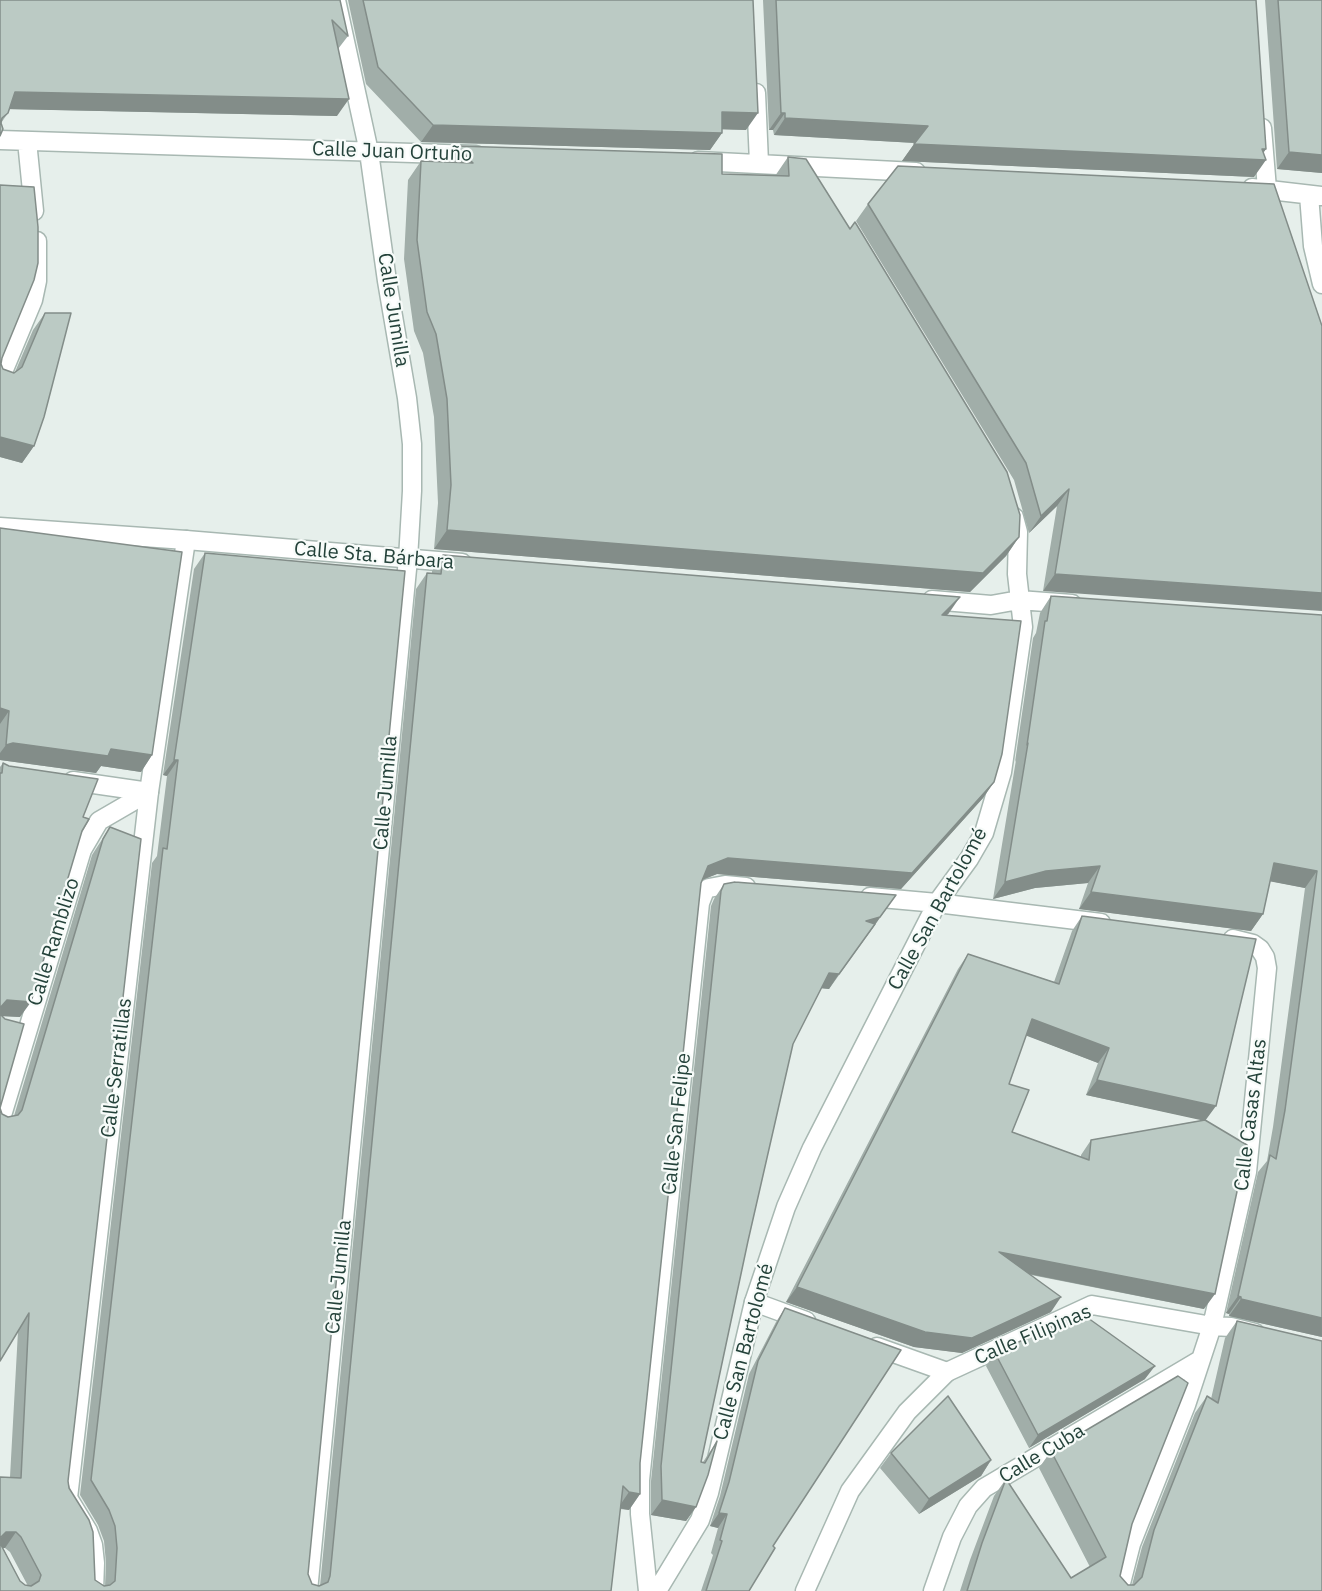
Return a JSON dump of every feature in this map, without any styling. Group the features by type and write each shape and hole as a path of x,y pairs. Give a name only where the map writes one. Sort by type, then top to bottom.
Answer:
{"street":[{"name":"Calle Jumilla","path":"308,1591 408,559 412,444 369,152 336,0"},
{"path":"755,71 759,163"},
{"path":"1261,105 1267,189"},
{"name":"Calle Juan Ortuño","path":"0,140 491,155"},
{"path":"0,379 33,300 36,281 37,243 27,141"},
{"path":"678,160 936,173"},
{"path":"811,168 823,188"},
{"path":"1237,187 1315,196 1313,246 1322,284"},
{"name":"Calle San Bartolomé","path":"657,1591 700,1520 709,1493 754,1302 786,1207 812,1148 937,903 969,859 984,833 997,793 1023,627 1019,600 1018,532 1010,502"},
{"name":"Calle Sta. Bárbara","path":"0,527 480,564"},
{"name":"Calle Serratillas","path":"94,1591 93,1545 88,1531 68,1498 149,792 186,540"},
{"path":"919,599 991,605 1019,600 1089,605"},
{"path":"57,779 149,792"},
{"name":"Calle Ramblizo","path":"0,1122 82,850 99,821 149,792"},
{"name":"Calle San Felipe","path":"648,1591 640,1514 640,1480 700,903 705,890 717,885 760,888"},
{"path":"855,896 937,903 1123,926"},
{"name":"Calle Casas Altas","path":"1119,1591 1131,1544 1186,1405 1212,1326 1247,1172 1267,982 1265,957 1253,944 1216,937"},
{"path":"9,1027 28,1030"},
{"path":"754,1302 818,1325"},
{"name":"Calle Filipinas","path":"947,1372 1092,1305 1212,1326 1230,1327 1276,1338"},
{"path":"805,1591 850,1491 907,1412 947,1372 861,1341"},
{"name":"Calle Cuba","path":"933,1591 952,1537 968,1506 984,1488 1200,1360"}],"building":[{"path":"0,0 340,0 348,36 332,20 349,99 15,92 8,113 2,118 3,129 0,136"},
{"path":"363,0 753,0 758,113 722,112 722,133 433,125 378,67"},
{"path":"776,0 1256,0 1266,149 1262,149 1266,160 914,144 928,126 785,118 785,113 781,113"},
{"path":"1278,0 1322,0 1322,155 1289,152"},
{"path":"456,146 722,154 722,174 789,176 788,157 806,159 850,229 855,222 1007,472 1020,515 1019,537 983,573 447,530 451,485 447,399 436,334 427,312 417,240 421,161 473,163"},
{"path":"898,166 1274,184 1322,326 1322,593 1055,574 1069,489 1041,516 1026,463 868,204"},
{"path":"0,185 34,187 38,227 38,263 34,280 2,358 3,369 14,373 22,367 45,313 71,313 44,417 34,446 0,437"},
{"path":"0,528 182,552 152,755 111,749 108,756 13,743 6,745 9,711 0,708"},
{"path":"205,553 405,571 308,1574 312,1584 319,1586 328,1582 330,1576 427,573 441,574 443,555 960,597 942,615 1021,621 1002,754 994,782 912,873 728,858 708,866 701,883 640,1463 640,1494 629,1492 623,1486 611,1591 0,1591 0,1543 20,1581 25,1585 31,1586 39,1581 41,1575 21,1537 16,1532 6,1532 0,1542 0,1477 21,1478 29,1313 0,1361 0,1108 2,1114 8,1117 18,1115 22,1110 103,839 110,827 141,839 68,1481 69,1488 89,1520 93,1532 95,1580 104,1586 115,1581 117,1548 115,1526 109,1510 91,1480 163,848 167,849 178,760 174,760"},
{"path":"1051,596 1322,615 1322,1318 1241,1299 1238,1296 1270,1155 1276,1159 1285,1110 1317,871 1274,863 1263,914 1091,892 1100,866 1046,871 1005,882 1045,621 1047,621"},
{"path":"3,763 9,766 98,779 83,817 89,819 82,831 31,1002 7,1000 0,1008 0,773 2,773"},
{"path":"735,882 896,895 880,917 866,921 875,924 839,974 829,973 793,1044 701,1462 705,1463 717,1441 696,1507 662,1500 661,1466 721,891 724,884"},
{"path":"1082,916 1256,939 1216,1106 1097,1080 1109,1048 1032,1019 1009,1084 1029,1090 1012,1132 1089,1160 1091,1140 1205,1120 1247,1145 1215,1294 999,1252 1061,1297 972,1338 925,1332 797,1287 968,954 1059,984"},
{"path":"0,1008 1,1015 5,1019 24,1024 0,1108"},
{"path":"785,1308 901,1350 773,1546 775,1548 749,1591 706,1591 722,1541 720,1540 727,1514 719,1513 729,1482 758,1361"},
{"path":"1081,1313 1155,1366 1038,1435 995,1353"},
{"path":"1237,1321 1322,1341 1322,1591 967,1591 1006,1479 1071,1578 1106,1557 1051,1451 1178,1376 1188,1383 1132,1524 1120,1576 1128,1585 1134,1585 1142,1577 1154,1530 1207,1396 1218,1403"},
{"path":"948,1396 991,1460 929,1499 891,1453"}]}
